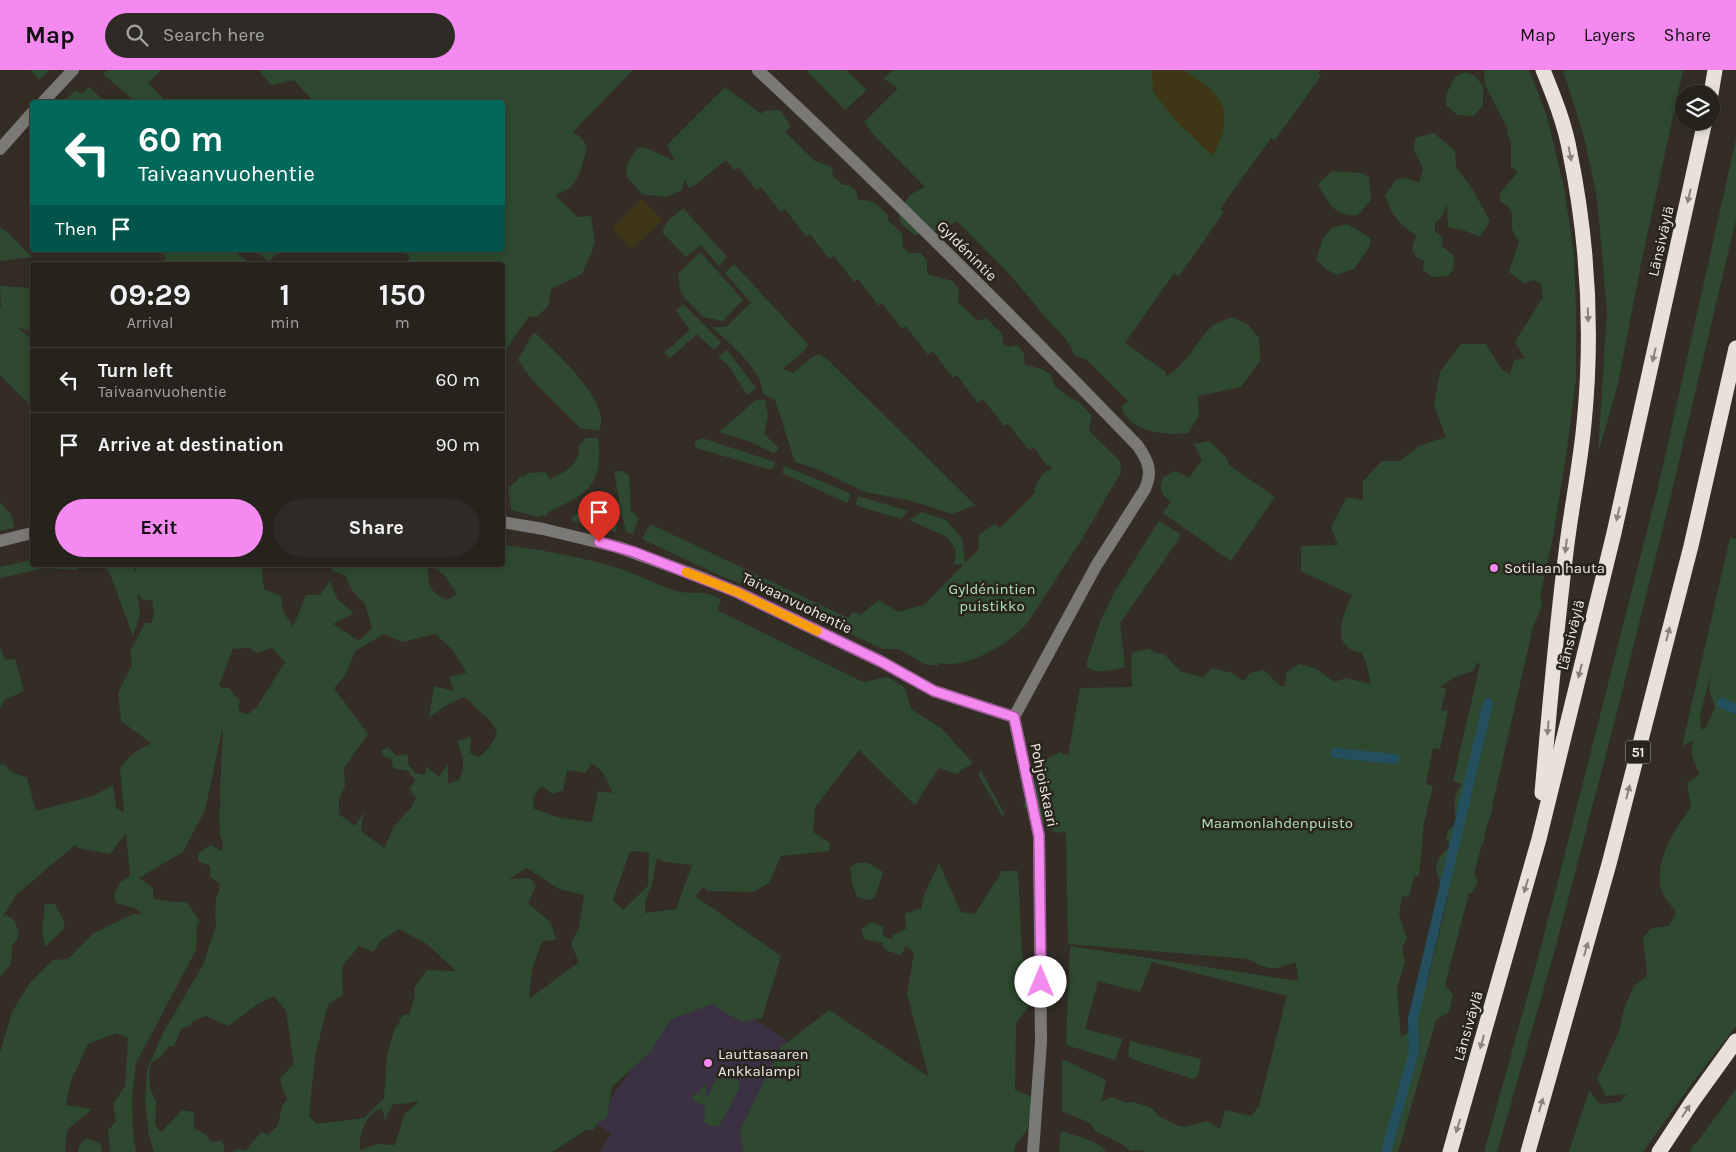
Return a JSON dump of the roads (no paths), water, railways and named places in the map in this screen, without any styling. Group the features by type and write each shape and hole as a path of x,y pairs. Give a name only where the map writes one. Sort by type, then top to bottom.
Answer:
{"highway":[{"path":"1539,839 1554,644 1584,425 1590,351 1587,271 1570,152 1558,107 1544,70"},
{"path":"1713,85 1716,70"},
{"name":"Länsiväylä","path":"1450,1152 1539,839 1614,533 1703,130"},
{"name":"51","path":"1528,1152 1612,855 1690,546 1736,348"},
{"path":"1659,1152 1736,1041"}],"street":[{"path":"45,100 73,70"},
{"name":"Gyldénintie","path":"758,70 876,182 1138,446 1147,460 1150,478 1145,489 1096,566 1014,717"},
{"path":"0,149 30,115"},
{"name":"Taivaanvuohentie","path":"505,523 543,529 618,547 703,578 737,592 882,662 934,691 1014,717"},
{"path":"0,541 30,534"},
{"name":"Pohjoiskaari","path":"1014,717 1039,836 1041,1042 1033,1152"}],"waterway":[{"path":"1386,1152 1414,1052 1413,1019 1488,703"},
{"path":"1722,703 1736,709"},
{"path":"1335,753 1395,759"}],"place":[{"name":"Sotilaan hauta","path":"1494,568"},
{"name":"Lauttasaaren Ankkalampi","path":"708,1063"}],"park label":[{"name":"Gyldénintien puistikko","path":"992,598"},
{"name":"Maamonlahdenpuisto","path":"1277,823"}]}
